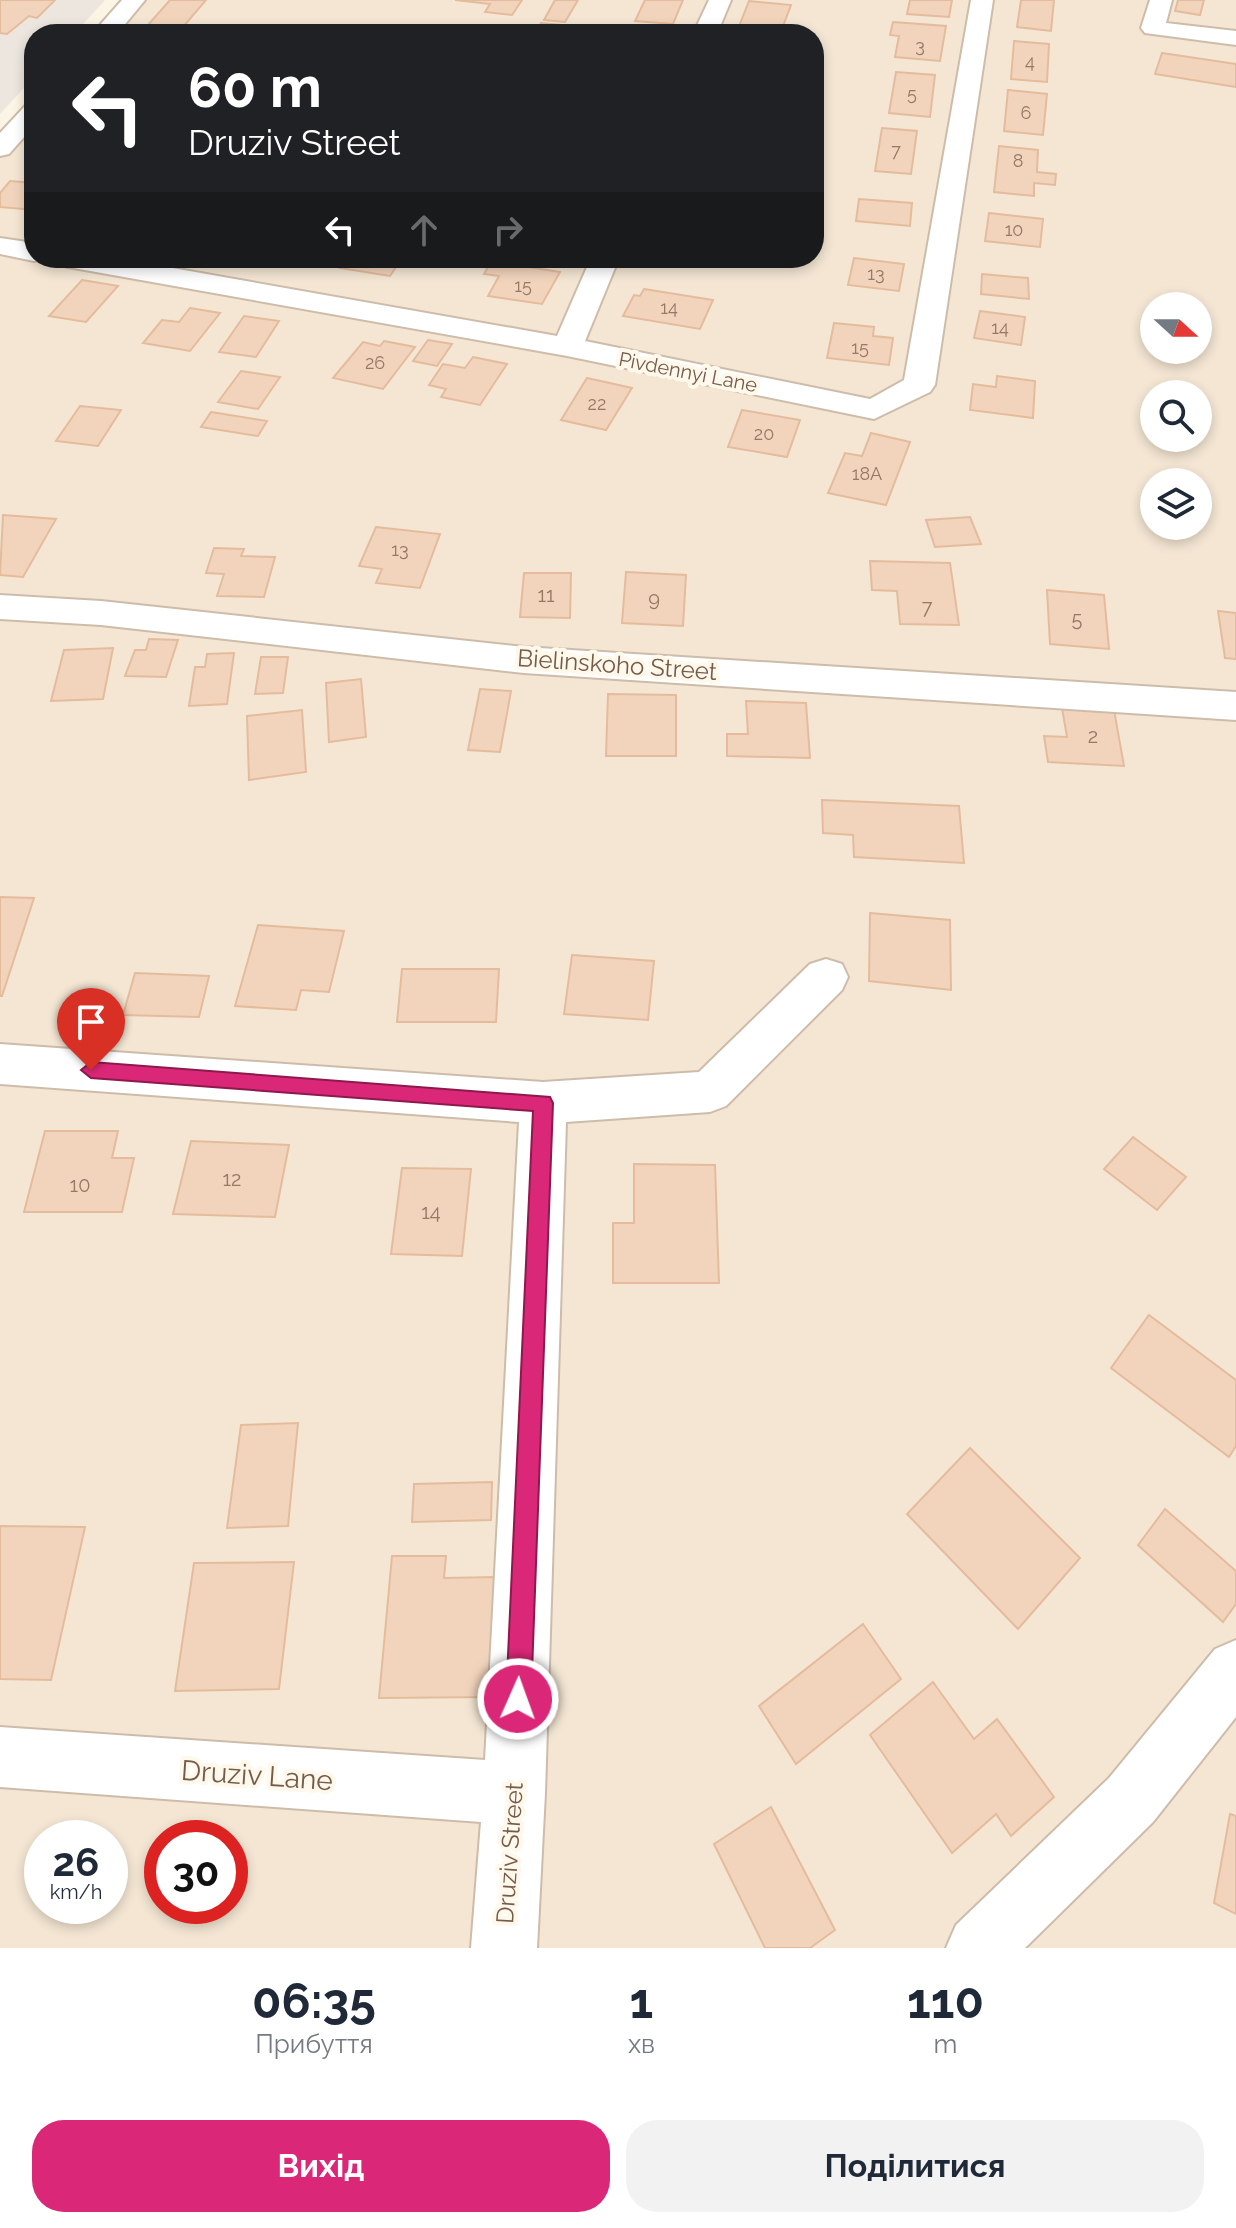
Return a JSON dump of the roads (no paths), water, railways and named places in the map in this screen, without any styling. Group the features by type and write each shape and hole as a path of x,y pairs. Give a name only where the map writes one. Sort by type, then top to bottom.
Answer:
{"street":[{"path":"113,24 134,0"},
{"path":"709,24 720,0"},
{"name":"Pivdennyi Lane","path":"124,268 567,347 874,409 919,385 982,0"},
{"path":"1161,0 1153,28 1236,38"},
{"path":"0,148 24,122"},
{"path":"0,246 24,250"},
{"path":"567,347 601,268"},
{"name":"Bielinskoho Street","path":"0,607 101,613 524,660 1236,706"},
{"path":"0,1064 543,1103 710,1092 826,977"},
{"name":"Druziv Street","path":"504,1948 514,1793 543,1103"},
{"path":"979,1948 1131,1800 1236,1670"},
{"name":"Druziv Lane","path":"0,1757 514,1793"}]}
